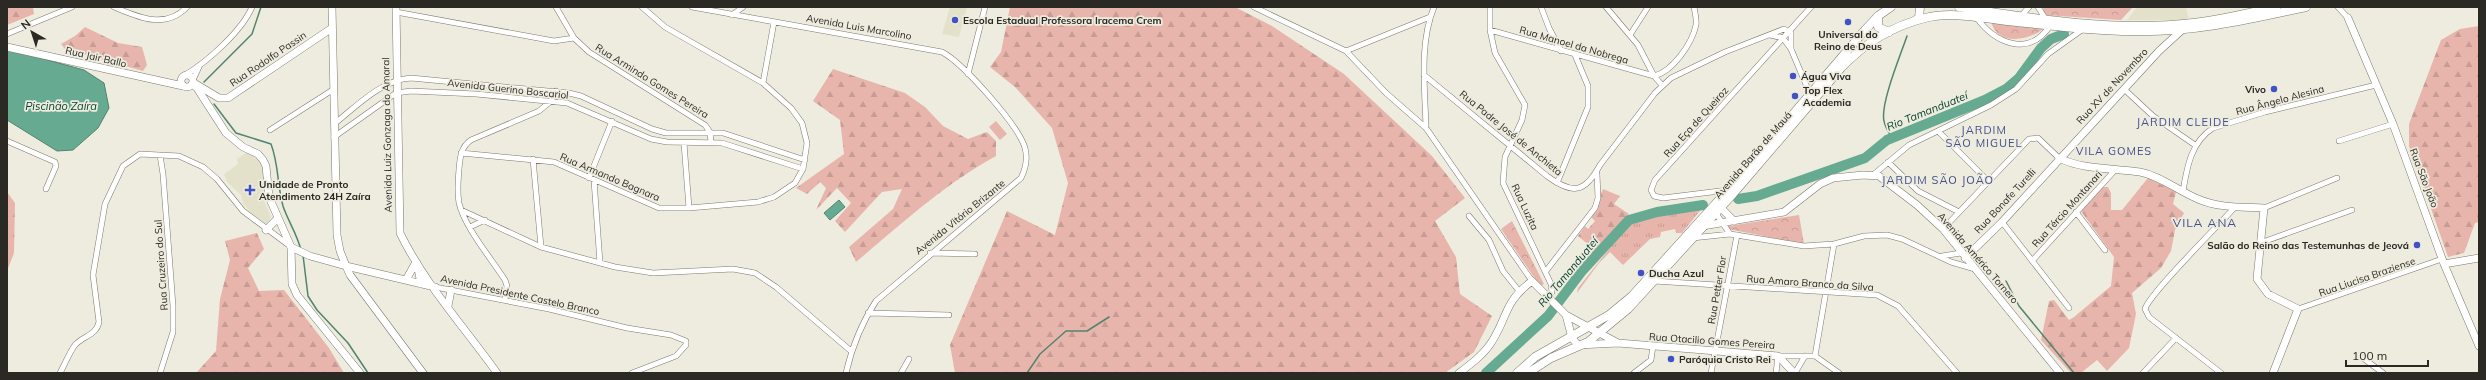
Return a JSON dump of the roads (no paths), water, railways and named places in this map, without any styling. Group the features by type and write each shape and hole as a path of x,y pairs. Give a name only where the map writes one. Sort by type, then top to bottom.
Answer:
{"main road":[{"name":"Avenida Barão de Mauá","path":"1517,373 1535,357 1572,338 1620,307 1640,288 1728,190 1882,11 1891,7"},
{"path":"1913,22 1919,18 1920,7"},
{"name":"Avenida Barão de Mauá","path":"1959,7 2083,29 2182,30 2228,24 2306,7"},
{"name":"Avenida Barão de Mauá","path":"1528,373 1552,358 1582,346 1599,333 1654,281 1718,210 1841,68 1858,51 1889,32 1913,22 1939,16 1975,11 2022,15 2048,22 2128,26 2192,24 2276,7"},
{"path":"1882,11 1878,27 1889,32"}],"street":[{"path":"7,34 72,7"},
{"path":"114,7 155,20 172,18 186,7"},
{"path":"183,77 199,67 236,31 252,7"},
{"path":"332,7 334,137 338,243 350,275 423,373"},
{"name":"Rua Armindo Gomes Pereira","path":"556,7 574,38 589,52 698,120 710,132 736,136 805,160"},
{"name":"Rua Armando Bagnara","path":"461,153 554,162 650,205 665,208 689,208 766,200 795,183 803,169 807,143 802,123 791,108 763,83 665,27 642,7"},
{"name":"Avenida Luis Marcolino","path":"692,7 942,52 956,61 968,74"},
{"path":"732,14 743,7"},
{"path":"968,74 985,7"},
{"path":"1254,7 1346,51 1386,93 1426,128 1532,281 1559,307 1566,316 1572,338 1576,344 1582,346"},
{"path":"1426,128 1424,75 1430,17 1434,7"},
{"name":"Rua Luzita","path":"1490,7 1490,30 1495,53 1525,105 1522,120 1505,157 1503,183 1517,218 1546,271 1549,279 1548,298"},
{"path":"1541,7 1549,28 1562,51"},
{"path":"1606,7 1643,52 1654,76 1662,85"},
{"path":"1630,35 1648,7"},
{"path":"1654,76 1667,71 1694,33 1696,24 1694,7"},
{"name":"Rua Eça de Queiroz","path":"1728,190 1663,198 1654,196 1651,190 1655,180 1810,7"},
{"path":"2022,15 2029,7"},
{"path":"1975,11 1995,38 2013,44 2027,43 2035,40 2048,22 2038,7"},
{"name":"Rua São João","path":"2338,7 2348,18"},
{"name":"Rua São João","path":"2345,7 2348,18 2392,124 2443,262 2479,346"},
{"path":"396,9 554,41 574,38"},
{"name":"Avenida Luiz Gonzaga do Amaral","path":"396,9 396,93 400,233 416,261 434,287 497,373"},
{"path":"1346,51 1430,17"},
{"path":"763,83 774,22"},
{"name":"Rua Rodolfo Passin","path":"190,84 219,98 228,98 332,28"},
{"name":"Rua Padre José de Anchieta","path":"1424,75 1557,183 1573,189 1580,187 1597,174 1600,165 1662,85 1679,72 1767,35 1784,29 1790,31"},
{"path":"1872,175 1909,145 1991,105 2016,89 2048,54 2083,29"},
{"name":"Rua Manoel da Nobrega","path":"1490,30 1654,76"},
{"name":"Rua XV de Novembro","path":"2059,158 2159,51 2182,30"},
{"path":"1790,31 1791,49"},
{"path":"1767,35 1783,38 1791,49 1810,94"},
{"name":"Rua Jair Ballo","path":"7,47 158,81 190,84"},
{"path":"1557,183 1588,107 1588,86 1575,55"},
{"path":"190,84 199,67"},
{"name":"Avenida Vitório Brizante","path":"846,373 851,351 868,313 889,288 1013,186 1025,169 1025,149 1016,129 968,74"},
{"path":"183,77 199,93 226,133 243,147 258,154 263,160 266,166 269,197 277,219 291,246 292,284 297,295 360,373"},
{"path":"183,77 191,77 190,84"},
{"name":"Rua Jair Ballo","path":"158,81 183,77"},
{"name":"Avenida Guerino Boscariol","path":"334,124 382,87 396,80 411,78 556,91 581,96 652,129 666,132 710,132"},
{"name":"Rua Ângelo Alesina","path":"2183,191 2186,169 2195,145 2206,132 2226,123 2376,85"},
{"path":"270,130 334,89"},
{"path":"2124,89 2153,116 2195,145"},
{"name":"Avenida Guerino Boscariol","path":"396,93 411,91 476,94 567,103 651,139 684,143 711,142"},
{"path":"506,300 507,286 505,280 461,210 458,194 461,153 466,143 471,140 539,111 552,101 556,91"},
{"path":"334,137 396,93"},
{"path":"600,262 592,179 612,121"},
{"path":"2339,141 2392,124"},
{"path":"1938,131 1988,181"},
{"name":"Rua Armindo Gomes Pereira","path":"710,132 711,142"},
{"path":"1943,230 2025,142 2033,137 2038,138 2059,158 2076,164 2148,174 2199,200 2235,207 2264,208 2337,178"},
{"path":"7,142 55,162 55,171 46,189"},
{"path":"711,142 734,146 803,169"},
{"path":"684,143 689,208"},
{"path":"60,373 76,345 98,328 99,322 93,275 105,204 111,188 123,166 132,158 148,153 179,156 203,167 217,179 243,212 266,230 291,246"},
{"name":"Rua Cruzeiro do Sul","path":"160,155 163,174 173,306 173,332 160,373"},
{"name":"Rua Bonafe Turelli","path":"1963,255 2002,222 2059,158"},
{"path":"533,159 541,247"},
{"path":"1888,162 1918,191 1959,212"},
{"name":"Rua Tércio Montanari","path":"2032,261 2116,169"},
{"path":"1546,271 1595,208 1598,198 1597,174"},
{"name":"Avenida Américo Tornero","path":"1703,226 1784,212 1827,180 1850,175 1872,175 1892,184 1943,230 2060,373"},
{"path":"2221,373 2149,317 2146,311 2146,305 2235,207"},
{"path":"2264,208 2257,274 2260,286 2268,294 2298,309 2273,373"},
{"path":"461,210 541,247 615,267 653,273 733,269 755,273 791,300 851,351"},
{"path":"1718,210 1734,221"},
{"path":"1718,210 1721,223 1730,234"},
{"path":"2260,243 2352,210"},
{"path":"2076,212 2105,250"},
{"path":"1469,216 1489,240 1503,271 1519,291"},
{"path":"266,230 277,219"},
{"path":"470,226 485,220"},
{"path":"2002,222 2069,308"},
{"path":"1692,238 1730,234 1794,245 1834,244 1864,236 1886,235 1902,239 1939,256 1976,269"},
{"name":"Rua Petter Flor","path":"1711,373 1726,286 1737,235"},
{"path":"1834,244 1815,356 1839,373"},
{"name":"Avenida Presidente Castelo Branco","path":"291,246 310,256 346,266 434,287 506,300 627,328 671,334 686,341 686,345 676,356 632,373"},
{"path":"930,253 975,254"},
{"path":"1939,256 1949,257 1963,255"},
{"path":"2443,262 2479,258"},
{"path":"406,280 416,261"},
{"name":"Avenida Luiz Gonzaga do Amaral","path":"416,261 421,284"},
{"name":"Rua Liucisa Braziense","path":"2298,309 2443,262"},
{"path":"1459,373 1476,360 1491,343 1507,306 1519,291 1532,281"},
{"name":"Rua Amaro Branco da Silva","path":"1654,281 1825,293 1863,294 1888,300 1905,313 1957,373"},
{"path":"448,306 451,290"},
{"path":"868,313 949,315"},
{"path":"1566,316 1590,327 1599,333"},
{"name":"Rua Otacilio Gomes Pereira","path":"1599,333 1618,343"},
{"path":"2143,373 2176,338"},
{"name":"Rua Otacilio Gomes Pereira","path":"1582,346 1618,343 1715,352 1778,356 1815,356"},
{"path":"1634,373 1651,360 1654,346"},
{"path":"1776,373 1778,356"},
{"path":"1778,356 1794,373 1805,356"},
{"path":"2363,358 2383,373"},
{"path":"901,373 909,359"}],"water":[{"name":"Piscinão Zaíra","path":"7,49 84,70 104,83 109,108 98,128 73,150 57,151 7,120"},
{"path":"839,200 845,207 830,220 824,213"}],"waterway":[{"path":"204,82 252,34 261,7"},
{"name":"Rio Tamanduateí","path":"1738,199 1757,196 1865,158 1887,140 1985,100 2006,89 2019,78 2041,48 2051,39 2064,34"},
{"path":"1892,138 1884,121 1885,103 1907,36"},
{"path":"214,104 236,133 271,144 274,152 283,206 301,250"},
{"name":"Rio Tamanduateí","path":"1486,373 1548,316 1582,271 1629,220 1657,212 1703,205"},
{"path":"303,255 308,296 317,310 348,343 368,373"},
{"path":"2006,281 2019,306 2074,373"},
{"path":"1027,373 1040,354 1066,331 1087,331 1109,317"}],"place":[{"name":"Escola Estadual Professora Iracema Crem","path":"955,20"},
{"name":"Universal do Reino de Deus","path":"1848,22"},
{"name":"Água Viva","path":"1793,76"},
{"name":"Vivo","path":"2274,89"},
{"name":"Top Flex Academia","path":"1795,96"},
{"name":"Unidade de Pronto Atendimento 24H Zaíra","path":"250,190"},
{"name":"Salão do Reino das Testemunhas de Jeová","path":"2417,245"},
{"name":"Ducha Azul","path":"1641,273"},
{"name":"Paróquia Cristo Rei","path":"1671,359"}],"district":[{"name":"JARDIM CLEIDE","path":"2183,122"},
{"name":"JARDIM SÃO MIGUEL","path":"1984,136"},
{"name":"VILA GOMES","path":"2114,151"},
{"name":"JARDIM SÃO JOÃO","path":"1938,180"},
{"name":"VILA ANA","path":"2205,222"}]}
